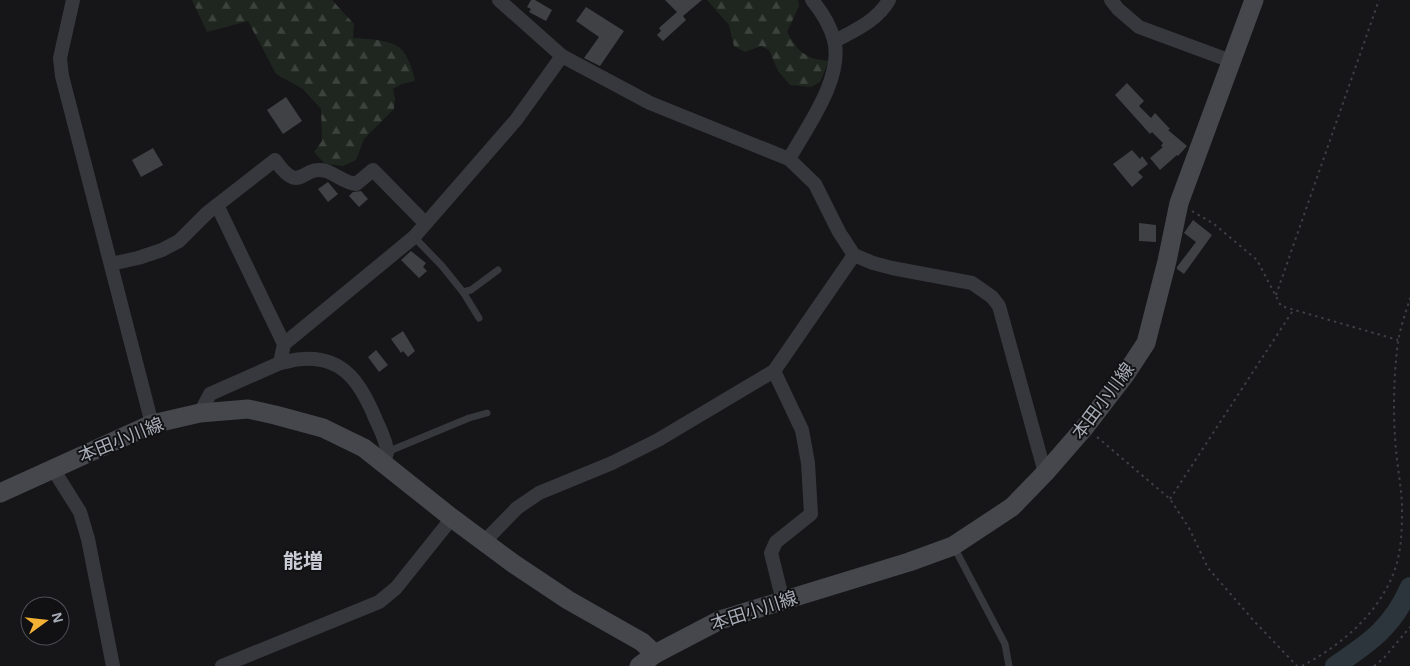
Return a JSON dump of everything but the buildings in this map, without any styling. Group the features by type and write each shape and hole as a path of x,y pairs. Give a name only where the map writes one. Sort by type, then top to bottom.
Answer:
{"main road":[{"name":"本田小川線","path":"0,493 152,424 200,413 248,410 323,428 385,458 452,518 484,542 568,600 642,642 657,660 720,620 909,562 953,546 1012,507 1045,473 1085,427 1125,375 1146,342 1180,203 1254,0"},
{"path":"639,666 657,660"}],"street":[{"path":"73,0 60,58 62,76 152,424"},
{"path":"498,0 562,56 650,103 789,159 815,184 839,232 854,255 892,268 972,283 992,297 999,306 1045,473"},
{"path":"789,159 828,90 834,72 835,41 830,27 812,0"},
{"path":"835,41 869,22 883,10 889,0"},
{"path":"1111,0 1118,9 1139,27 1231,61"},
{"path":"284,344 414,237 516,120 562,56"},
{"path":"110,264 162,250 178,241 217,205 275,160 286,175 292,178 318,171 326,171 356,184 373,170 425,223"},
{"path":"217,205 284,344 280,364"},
{"path":"484,542 517,508 539,493 612,463 658,440 774,371 854,255"},
{"path":"200,413 210,394 280,364 303,359 321,360 340,367 354,379 365,393 383,435 385,458"},
{"path":"774,371 802,430 808,463 811,514 776,542 771,553 782,601"},
{"path":"53,469 80,512 88,539 114,666"},
{"path":"222,666 379,602 396,588 452,518"}],"lane":[{"path":"414,237 442,266 463,292 478,318"},
{"path":"463,292 471,290 498,270"},
{"path":"385,458 469,418 487,413"},
{"path":"953,546 1005,644 1009,666"}],"path":[{"path":"1276,295 1379,0"},
{"path":"1180,203 1214,224 1257,260 1281,306 1398,340"},
{"path":"1302,666 1334,647 1352,632 1369,613 1385,590 1396,567 1400,548 1402,505 1394,437 1396,366 1398,340 1410,298"},
{"path":"1170,499 1294,309"},
{"path":"1085,427 1170,499 1189,528 1208,568 1254,621 1297,666"},
{"path":"1374,666 1384,658 1410,627"}],"green space":[{"path":"192,0 332,0 354,24 353,38 384,41 400,48 410,63 415,81 402,84 393,89 395,98 394,109 364,139 356,160 343,166 325,164 314,152 322,141 321,109 303,89 276,74 248,21 207,32"},
{"path":"707,0 798,0 799,6 787,32 795,45 804,53 814,58 829,61 820,82 811,87 790,85 778,71 769,50 761,46 745,52 734,46 729,25"}],"waterway":[{"path":"1335,666 1359,650 1388,624 1410,587"}],"district":[{"name":"能増","path":"303,561"}]}
